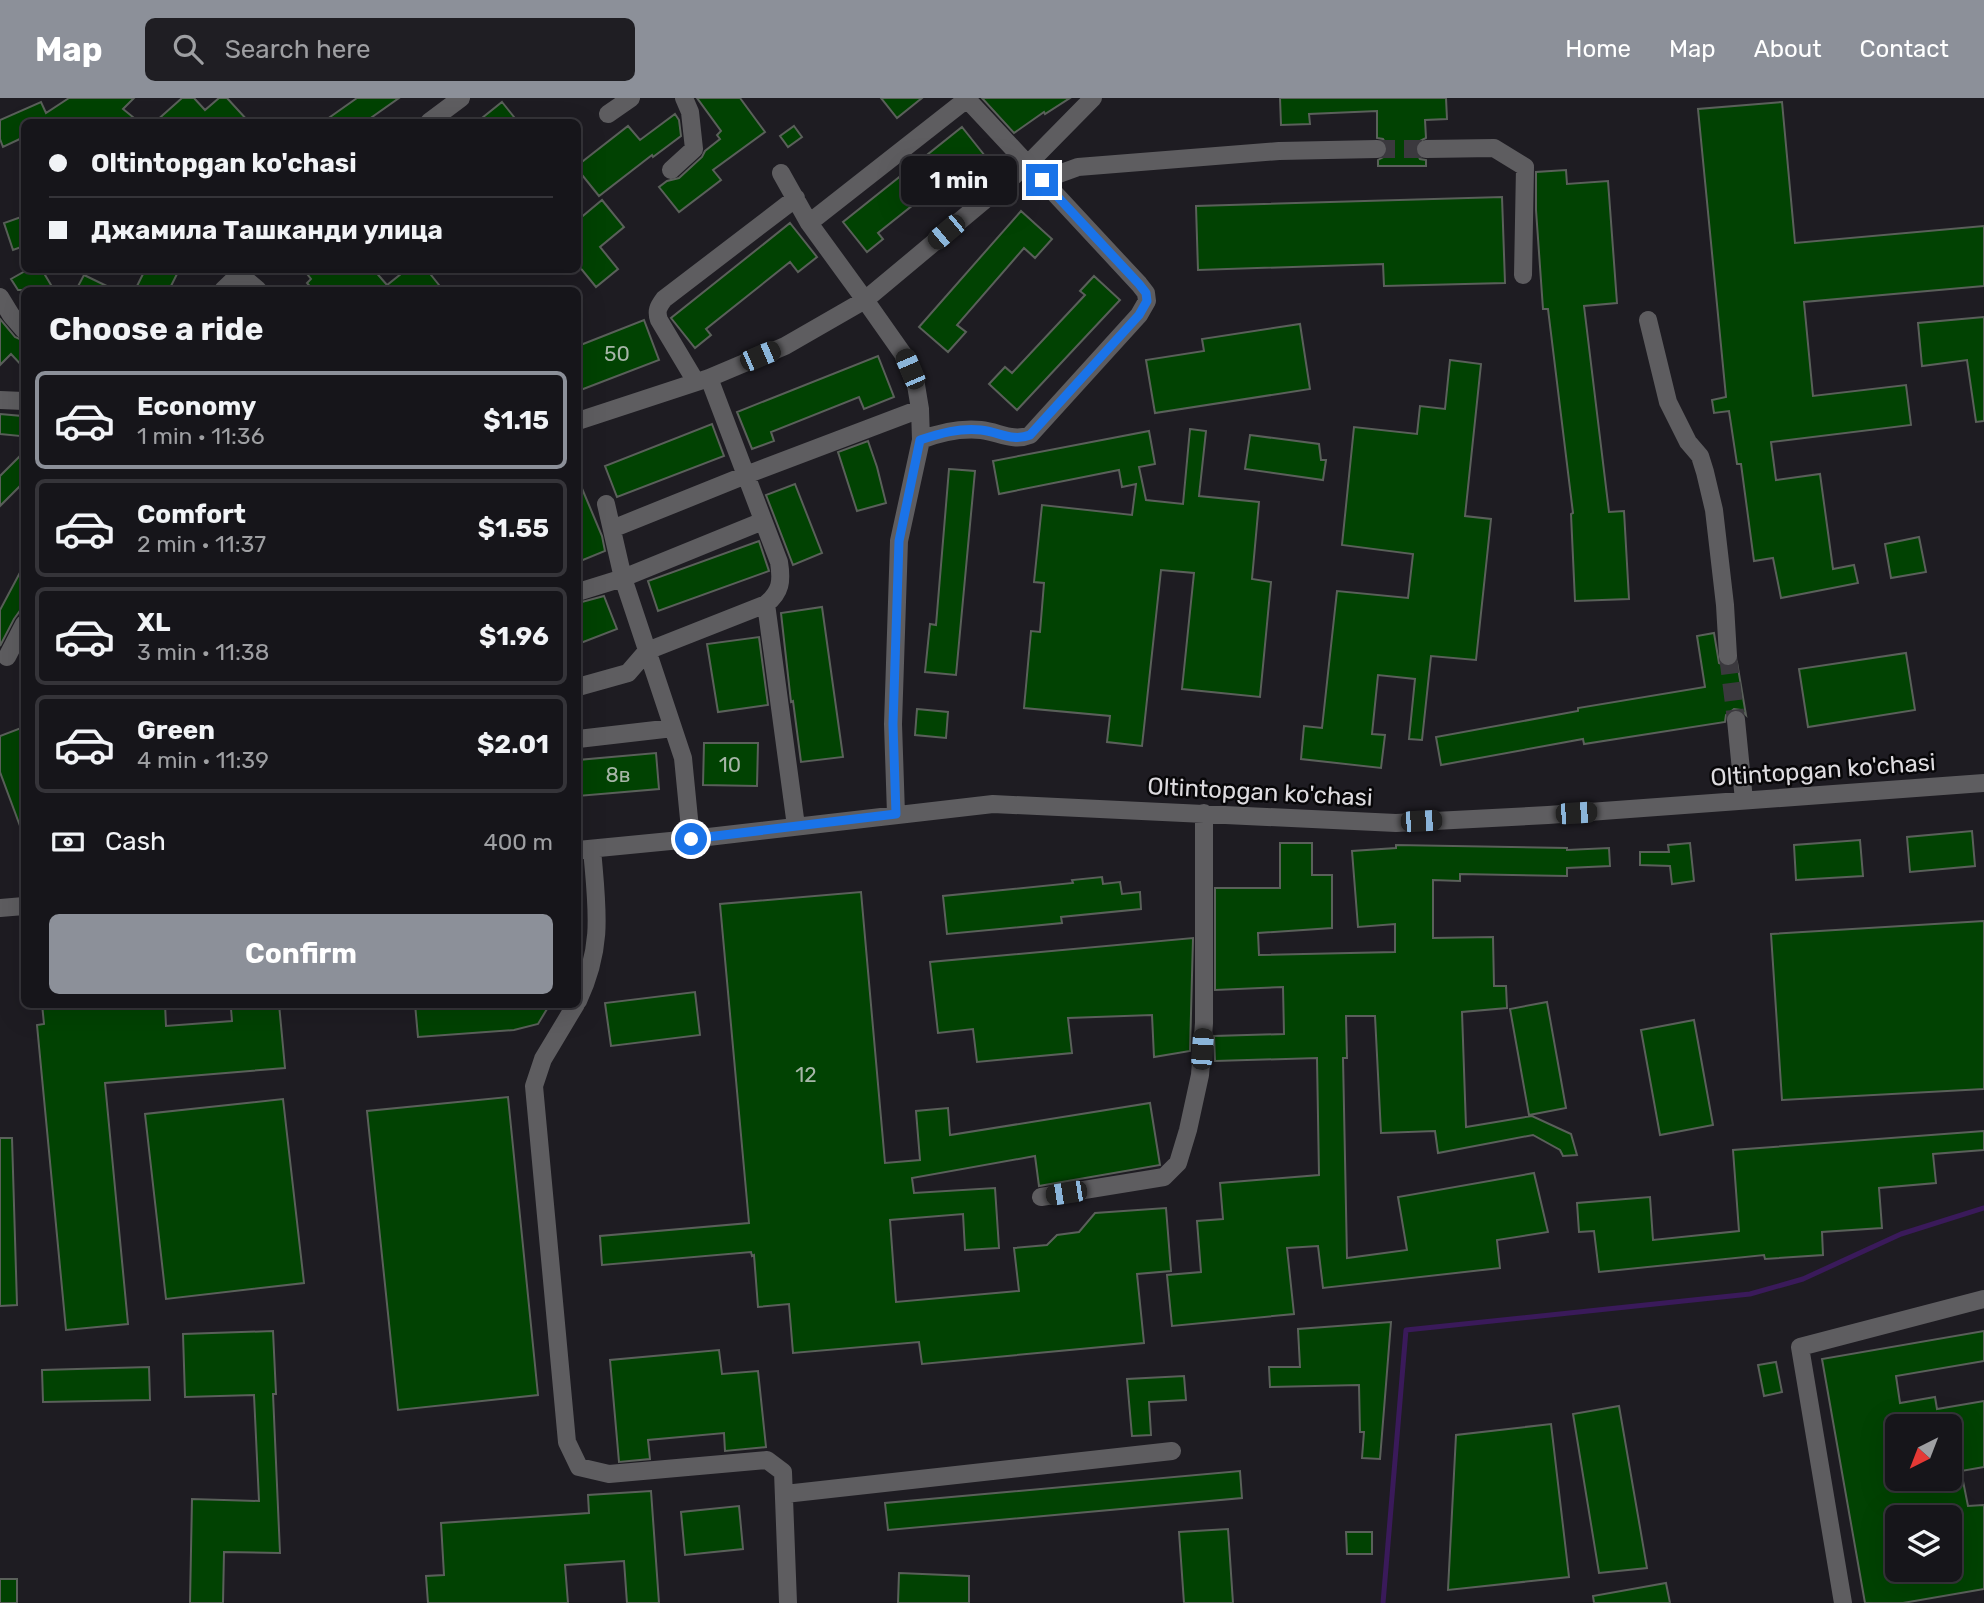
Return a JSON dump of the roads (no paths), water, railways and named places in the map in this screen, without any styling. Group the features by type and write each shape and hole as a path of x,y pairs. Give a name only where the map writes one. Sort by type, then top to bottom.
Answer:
{"street":[{"path":"433,119 461,98"},
{"path":"608,114 631,98"},
{"path":"671,170 694,149 690,112 684,98"},
{"path":"809,223 967,99 1146,293 1147,301 1139,315 1030,435 1021,438 983,430 950,429 920,440"},
{"path":"581,420 703,380 785,346 865,300 1027,164 1092,99"},
{"path":"1042,180 1078,167 1279,151 1377,149"},
{"path":"1426,149 1494,149 1525,167 1523,275"},
{"path":"781,173 809,223 903,354 916,385 920,409 920,440 899,541 893,724 896,814"},
{"path":"581,686 628,673 647,651 766,604 777,595 781,579 779,562 746,475 703,380 659,320 657,313 664,299 796,198"},
{"path":"226,287 241,273"},
{"path":"243,273 255,287"},
{"path":"0,297 21,327"},
{"path":"1648,320 1668,402 1688,442 1700,456 1705,472 1714,510 1728,656"},
{"path":"0,400 21,399"},
{"path":"612,529 920,409"},
{"path":"606,504 623,578 683,758 691,839"},
{"path":"581,591 623,578 764,521"},
{"path":"766,604 796,826"},
{"path":"7,657 21,630"},
{"path":"1736,720 1744,800"},
{"path":"581,739 673,728"},
{"name":"Oltintopgan ko'chasi","path":"585,849 993,804 1396,823 1548,815 1984,783"},
{"path":"1041,1196 1164,1177 1178,1163 1200,1074 1204,1023 1204,813"},
{"path":"581,994 590,974 596,948 598,917 585,849"},
{"path":"0,908 21,906"},
{"path":"574,1008 543,1059 534,1086 567,1442 579,1467 610,1474 767,1460 783,1472 788,1603"},
{"path":"1843,1603 1800,1347 1984,1298"},
{"path":"785,1494 1172,1451"}],"waterway":[{"path":"1383,1603 1406,1330 1750,1294 1803,1279 1901,1234 1984,1208"}],"tunnel":[{"path":"1377,149 1426,149"},
{"path":"1728,656 1736,720"}]}
